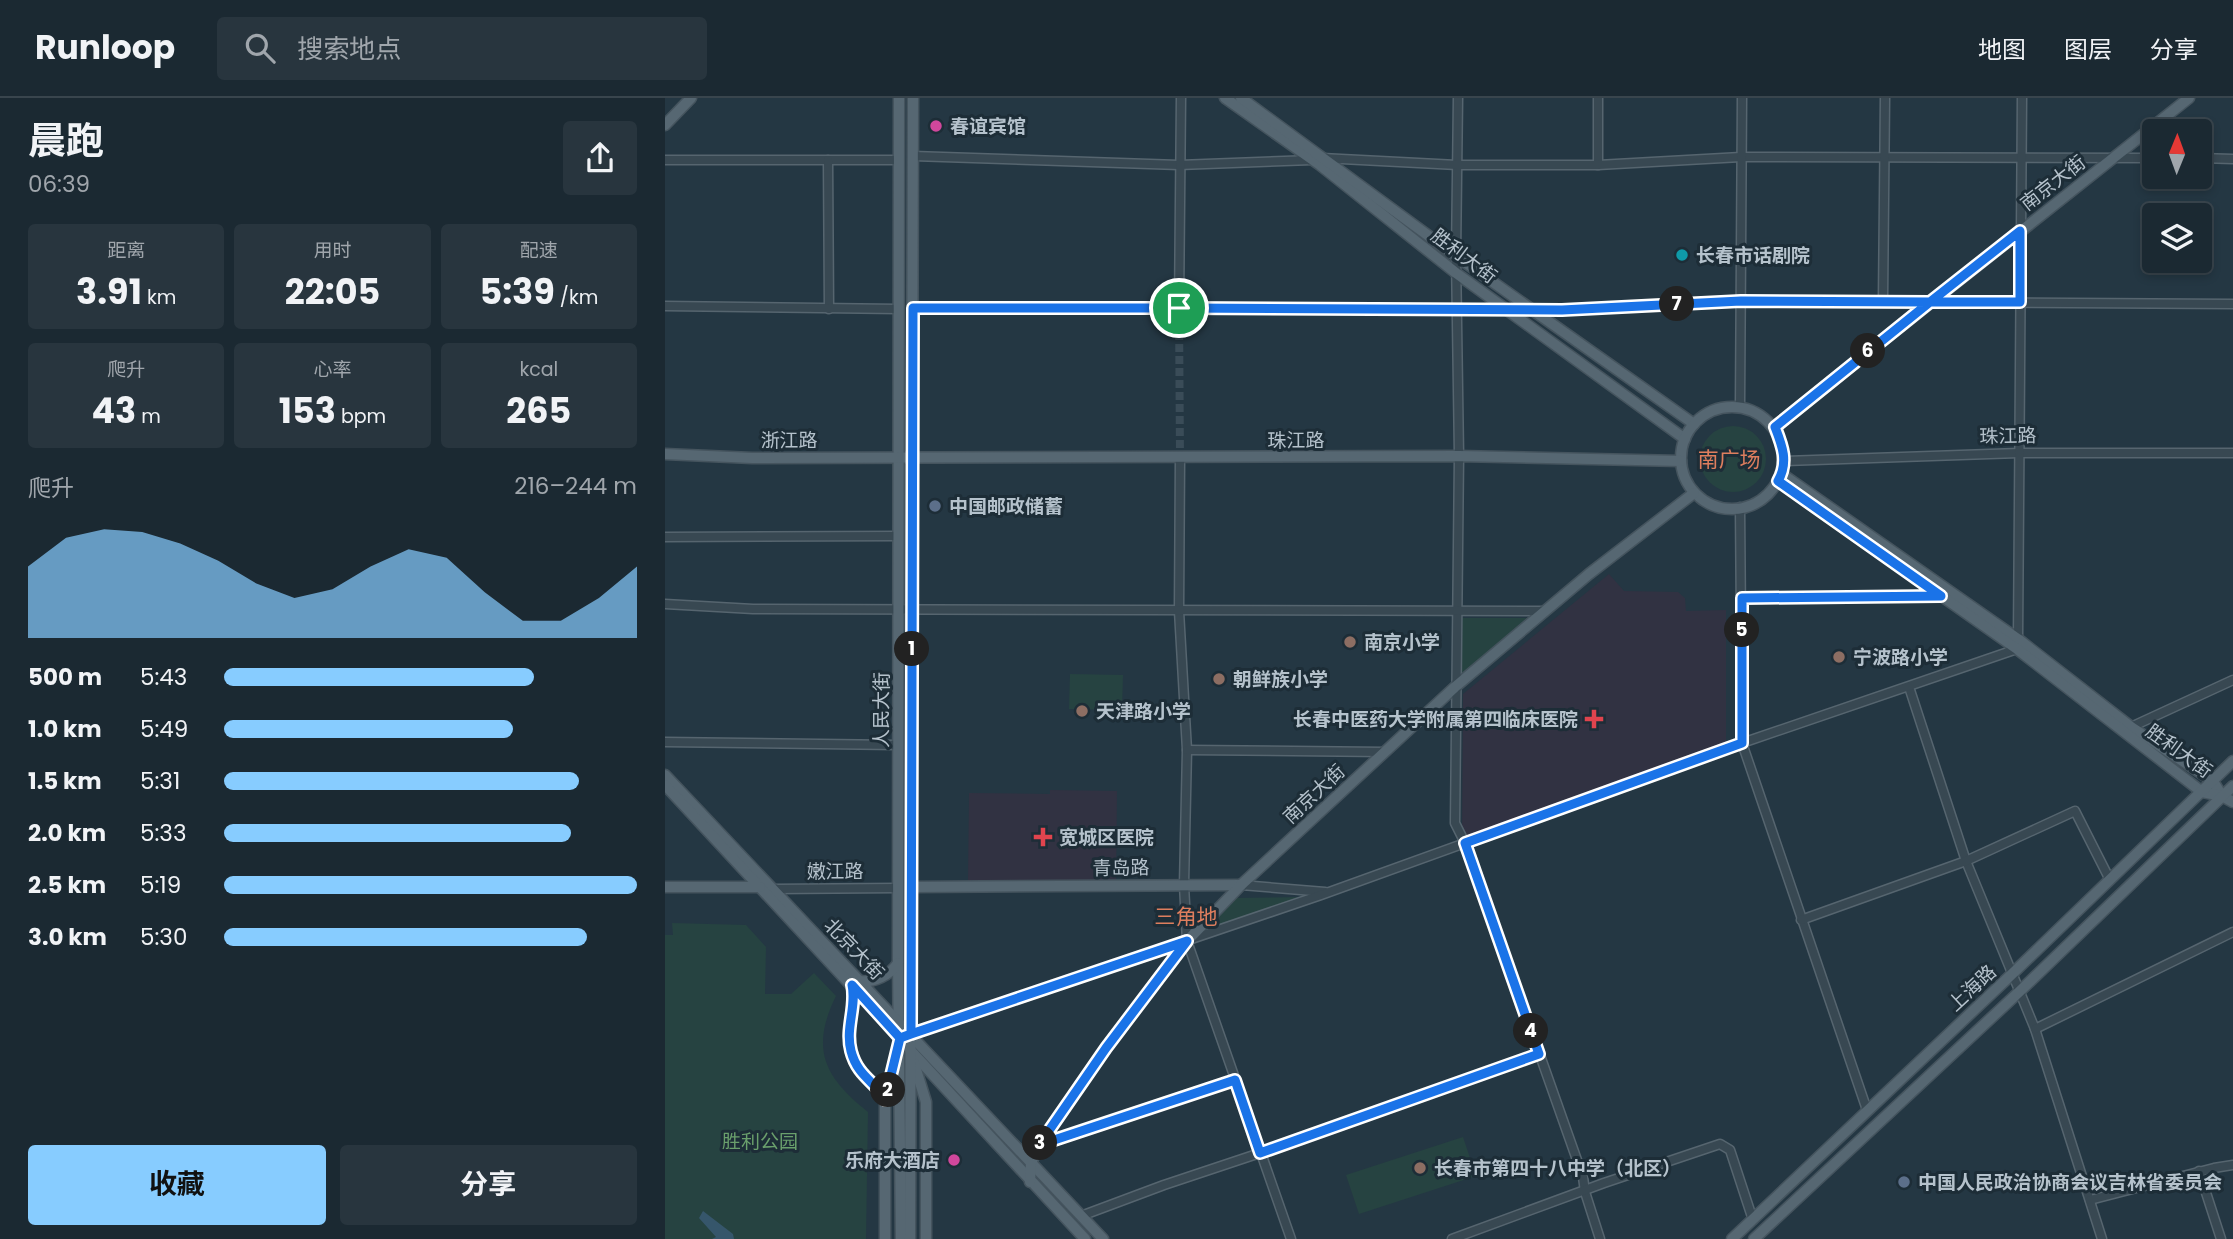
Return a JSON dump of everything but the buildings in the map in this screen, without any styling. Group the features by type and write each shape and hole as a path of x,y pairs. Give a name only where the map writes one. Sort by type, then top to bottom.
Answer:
{"main road":[{"path":"665,125 691,98"},
{"name":"人民大街","path":"899,98 898,963 901,1239"},
{"name":"人民大街","path":"910,1239 913,98"},
{"name":"胜利大街","path":"1225,98 1317,159 1694,424"},
{"name":"胜利大街","path":"1241,98 1456,273 1685,439"},
{"name":"南京大街","path":"1775,427 2189,98"},
{"path":"1740,406 1762,415 1775,427 1784,448 1785,461 1780,478 1754,506 1711,506 1695,494 1685,479 1681,461 1685,439 1694,424 1715,410 1740,406"},
{"name":"浙江路","path":"665,454 752,458 912,458"},
{"name":"珠江路","path":"912,458 1459,456 1681,461"},
{"name":"胜利大街","path":"1780,478 2018,644 2131,727 2213,781 2222,796"},
{"name":"胜利大街","path":"1780,478 1941,596 2018,644 2202,792 2222,796"},
{"name":"南京大街","path":"1030,1182 1031,1163 1039,1145 1106,1048 1187,941 1241,885 1455,687 1545,611 1695,494"},
{"name":"上海路","path":"1732,1239 2233,761"},
{"name":"北京大街","path":"665,775 773,889 856,983 911,1051 1085,1239"},
{"name":"北京大街","path":"665,785 760,887 911,1034 1103,1239"},
{"name":"上海路","path":"1753,1239 2019,992 2233,786"},
{"path":"2222,796 2233,802"},
{"name":"青岛路","path":"912,887 1241,885"},
{"path":"665,887 760,887"},
{"path":"885,1100 881,1092 863,1076 851,1052 848,1034 856,983 870,982 886,975 898,963"},
{"path":"885,1239 885,1100 900,1038"},
{"path":"911,1051 926,1102 926,1239"}],"street":[{"path":"1179,308 1181,98"},
{"path":"1458,98 1456,273 1459,456 1455,823 1465,843 1583,1177 1600,1239"},
{"path":"1598,98 1598,165"},
{"path":"1740,406 1742,98"},
{"path":"1883,300 1885,98"},
{"path":"900,1038 1330,892 1742,743 1909,687 2018,644 2022,98"},
{"path":"913,156 1179,164 1317,159 1457,165 1598,165 1741,157 2142,158"},
{"path":"2212,158 2233,159"},
{"path":"665,160 899,160"},
{"path":"828,160 829,309"},
{"path":"913,308 1534,310 1741,301 1883,300 2233,304"},
{"path":"665,306 899,309"},
{"name":"珠江路","path":"1785,461 2019,453 2233,453"},
{"path":"1179,458 1179,611 1187,750 1184,885 1187,941 1291,1239"},
{"path":"1740,507 1742,743 1867,1110"},
{"path":"665,537 899,536"},
{"path":"1742,598 1941,596"},
{"path":"665,604 753,609 1545,611"},
{"path":"2131,727 2233,680"},
{"path":"1909,687 1966,861 2035,1029 2102,1239"},
{"path":"665,742 898,745"},
{"path":"1187,750 1385,751"},
{"path":"1801,920 1966,861 2075,811 2110,880"},
{"name":"青岛路","path":"1241,885 1330,892"},
{"name":"嫩江路","path":"773,889 898,888"},
{"path":"2035,1029 2233,932"},
{"path":"1081,1216 1539,1054"},
{"path":"1039,1145 1235,1080"},
{"path":"1452,1239 1715,1145 1725,1146 1730,1150 1753,1220"},
{"path":"2089,1200 2199,1171 2233,1165"},
{"path":"2199,1171 2221,1239"}],"shaded area":[{"name":"长春中医药大学附属第四临床医院","path":"1609,574 1624,591 1678,592 1685,598 1686,611 1726,610 1726,744 1462,838 1463,694"},
{"name":"宽城区医院","path":"1050,790 1117,791 1116,882 968,881 969,793 1050,794"},
{"path":"703,1211 733,1234 734,1239 712,1239 716,1237 699,1218"}],"green space":[{"path":"1726,426 1740,426 1752,431 1761,440 1766,459 1764,472 1757,483 1740,492 1726,492 1714,487 1705,478 1700,466 1700,452 1705,440 1714,431"},
{"path":"1462,618 1527,618 1462,674"},
{"path":"1070,674 1123,675 1122,710 1069,709"},
{"path":"1303,897 1191,938 1233,898"},
{"name":"胜利公园","path":"672,923 746,925 766,947 765,994 791,994 814,973 836,996 828,1015 823,1047 826,1061 841,1087 868,1112 866,1239 665,1239 665,935 673,935"},
{"path":"1463,1137 1476,1176 1359,1214 1346,1175"}],"tunnel":[{"path":"1179,308 1180,458"}],"place":[{"name":"春谊宾馆","path":"936,126"},
{"name":"长春市话剧院","path":"1682,255"},
{"name":"中国邮政储蓄","path":"935,506"},
{"name":"南京小学","path":"1350,642"},
{"name":"宁波路小学","path":"1839,657"},
{"name":"朝鲜族小学","path":"1219,679"},
{"name":"天津路小学","path":"1082,711"},
{"name":"长春中医药大学附属第四临床医院","path":"1594,719"},
{"name":"宽城区医院","path":"1043,837"},
{"name":"乐府大酒店","path":"954,1160"},
{"name":"长春市第四十八中学（北区）","path":"1420,1168"},
{"name":"中国人民政治协商会议吉林省委员会","path":"1904,1182"}],"district":[{"name":"南广场","path":"1729,459"},
{"name":"三角地","path":"1186,916"}],"route":[{"path":"1179,308 913,308 911,1034 900,1038 852,985 854,994 848,1034 851,1052 858,1068 881,1092 885,1100 900,1038 1187,941 1106,1048 1039,1145 1235,1080 1260,1153 1539,1054 1465,843 1742,743 1742,598 1941,596 1778,481 1785,461 1784,448 1775,427 1930,302 2020,302 2020,231 1930,302 1741,301 1562,310 1179,308"}]}
